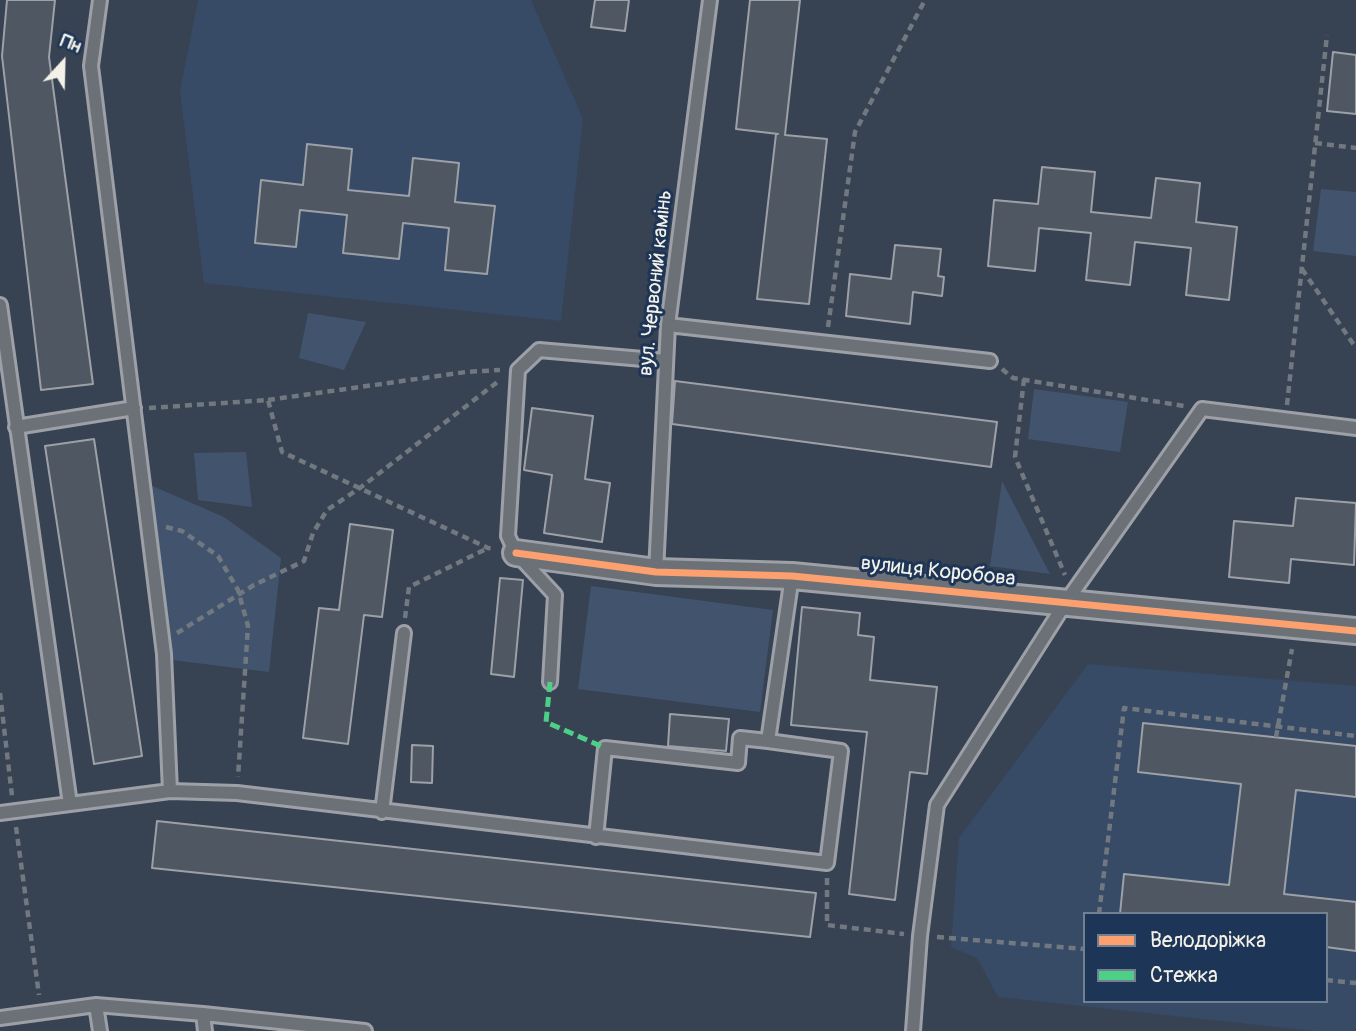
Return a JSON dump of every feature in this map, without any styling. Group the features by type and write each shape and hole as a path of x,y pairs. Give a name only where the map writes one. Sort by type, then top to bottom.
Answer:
{"street":[{"name":"вулиця Коробова","path":"516,553 656,572 792,576 1069,598 1356,631"}],"lane":[{"path":"100,0 91,66 163,642 170,791"},
{"name":"вул. Червоний камінь","path":"656,572 668,325 710,0"},
{"path":"0,304 70,804"},
{"path":"668,325 990,361"},
{"path":"550,682 555,595 516,553 508,536 516,369 539,350 666,360"},
{"path":"16,426 134,408"},
{"path":"913,1031 920,936 937,805 1069,598 1202,409 1356,428"},
{"path":"768,741 792,576"},
{"path":"382,812 404,633"},
{"path":"0,813 170,791 237,793 382,812 827,863 841,751 740,738 738,763 605,748 596,836"},
{"path":"96,1006 100,1031"},
{"path":"0,1018 96,1006 365,1031"},
{"path":"203,1014 205,1031"}],"path":[{"path":"826,343 855,132 925,0"},
{"path":"1286,420 1327,35"},
{"path":"1315,143 1356,148"},
{"path":"1302,268 1356,348"},
{"path":"990,361 1013,378 1202,409"},
{"path":"134,408 268,400 466,372 516,369"},
{"path":"163,642 239,593 304,561 313,533 327,510 516,369"},
{"path":"1024,380 1015,457 1069,598"},
{"path":"268,400 282,452 488,548 516,553"},
{"path":"148,523 182,531 218,556 239,593 248,626 237,793"},
{"path":"404,633 408,587 488,548"},
{"path":"1276,737 1296,625"},
{"path":"0,693 41,1013"},
{"path":"1099,912 1124,708 1356,736"},
{"path":"1328,979 1356,983"}],"shaded area":[{"path":"198,0 531,0 583,119 561,321 204,283 180,91"},
{"path":"1321,189 1356,192 1356,256 1313,251"},
{"path":"308,313 366,322 344,370 299,358"},
{"path":"1034,389 1128,402 1120,452 1028,439"},
{"path":"246,452 252,507 198,500 194,453"},
{"path":"1002,481 1050,574 990,566"},
{"path":"150,485 224,517 281,558 269,672 172,660"},
{"path":"591,586 773,610 760,712 578,689"},
{"path":"1088,664 1356,686 1356,1031 1315,1031 998,997 977,958 951,947 959,838"}],"building":[{"path":"7,0 55,0 49,57 93,384 41,390 2,56"},
{"path":"595,0 629,0 625,31 591,27"},
{"path":"750,0 800,0 785,135 827,139 809,304 757,299 778,134 736,129"},
{"path":"1333,52 1356,55 1356,114 1327,111"},
{"path":"307,144 352,149 348,190 409,196 413,158 459,163 455,202 495,206 487,274 445,270 449,228 403,223 399,259 343,253 347,215 300,210 296,247 255,243 261,180 303,185"},
{"path":"1042,167 1095,172 1091,212 1151,218 1156,178 1200,183 1196,222 1237,227 1229,300 1186,295 1191,248 1135,242 1130,285 1086,280 1091,233 1039,228 1035,271 988,266 994,200 1038,204"},
{"path":"895,245 941,249 938,276 944,277 942,296 913,292 910,324 846,316 850,274 891,279"},
{"path":"675,381 997,422 991,467 672,424"},
{"path":"532,408 593,416 585,479 610,483 602,542 544,533 552,475 524,470"},
{"path":"94,439 142,756 94,764 45,446"},
{"path":"1296,498 1356,503 1354,565 1291,559 1289,583 1229,577 1234,521 1293,526"},
{"path":"350,524 393,530 382,617 364,615 348,744 303,738 319,608 339,610"},
{"path":"500,578 523,580 514,677 491,674"},
{"path":"802,607 860,613 858,635 874,637 870,680 937,687 927,774 910,772 895,900 849,894 867,732 791,725"},
{"path":"670,714 729,719 726,751 668,746"},
{"path":"1143,723 1356,746 1356,797 1296,790 1284,894 1356,902 1356,951 1328,947 1328,912 1120,912 1124,874 1229,885 1241,784 1138,772"},
{"path":"412,745 433,746 432,783 411,782"},
{"path":"157,821 816,893 810,937 152,868"}],"marked path":[{"path":"550,682 546,722 605,748"}],"cycle path":[{"path":"516,553 656,572 792,576 1356,631"}]}
